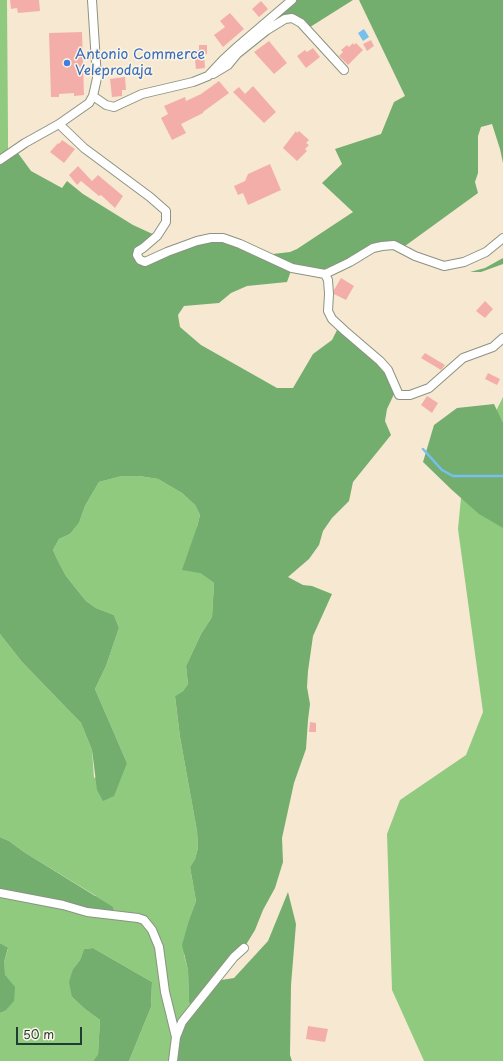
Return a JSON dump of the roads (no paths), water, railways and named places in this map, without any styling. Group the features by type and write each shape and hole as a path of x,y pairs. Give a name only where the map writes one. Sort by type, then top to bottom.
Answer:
{"street":[{"path":"0,160 25,143 59,124 89,103 94,96 96,78 92,0"},
{"path":"208,76 237,47 292,0"},
{"path":"94,96 106,105 114,107 142,94 193,82 228,65 237,54 267,30 285,19 292,18 301,22 344,70"},
{"path":"59,124 84,148 166,210 166,222 156,236 138,251 137,256 140,260 145,262 197,240 223,238 240,244 292,268 325,274 343,266 373,248 382,246 394,245 414,256 444,266 464,262 486,252 503,238"},
{"path":"325,274 328,280 328,311 332,319 380,361 388,370 399,395 410,395 430,388 463,358 493,348 503,338"},
{"path":"0,893 63,905 87,912 144,920 152,930 159,947 165,992 176,1037"},
{"path":"173,1061 176,1037 182,1022 234,957 244,948"}],"water":[{"path":"364,29 369,37 363,41 358,33"}],"waterway":[{"path":"423,449 442,470 453,476 503,476"}],"place":[{"name":"Antonio Commerce Veleprodaja","path":"67,63"}]}
